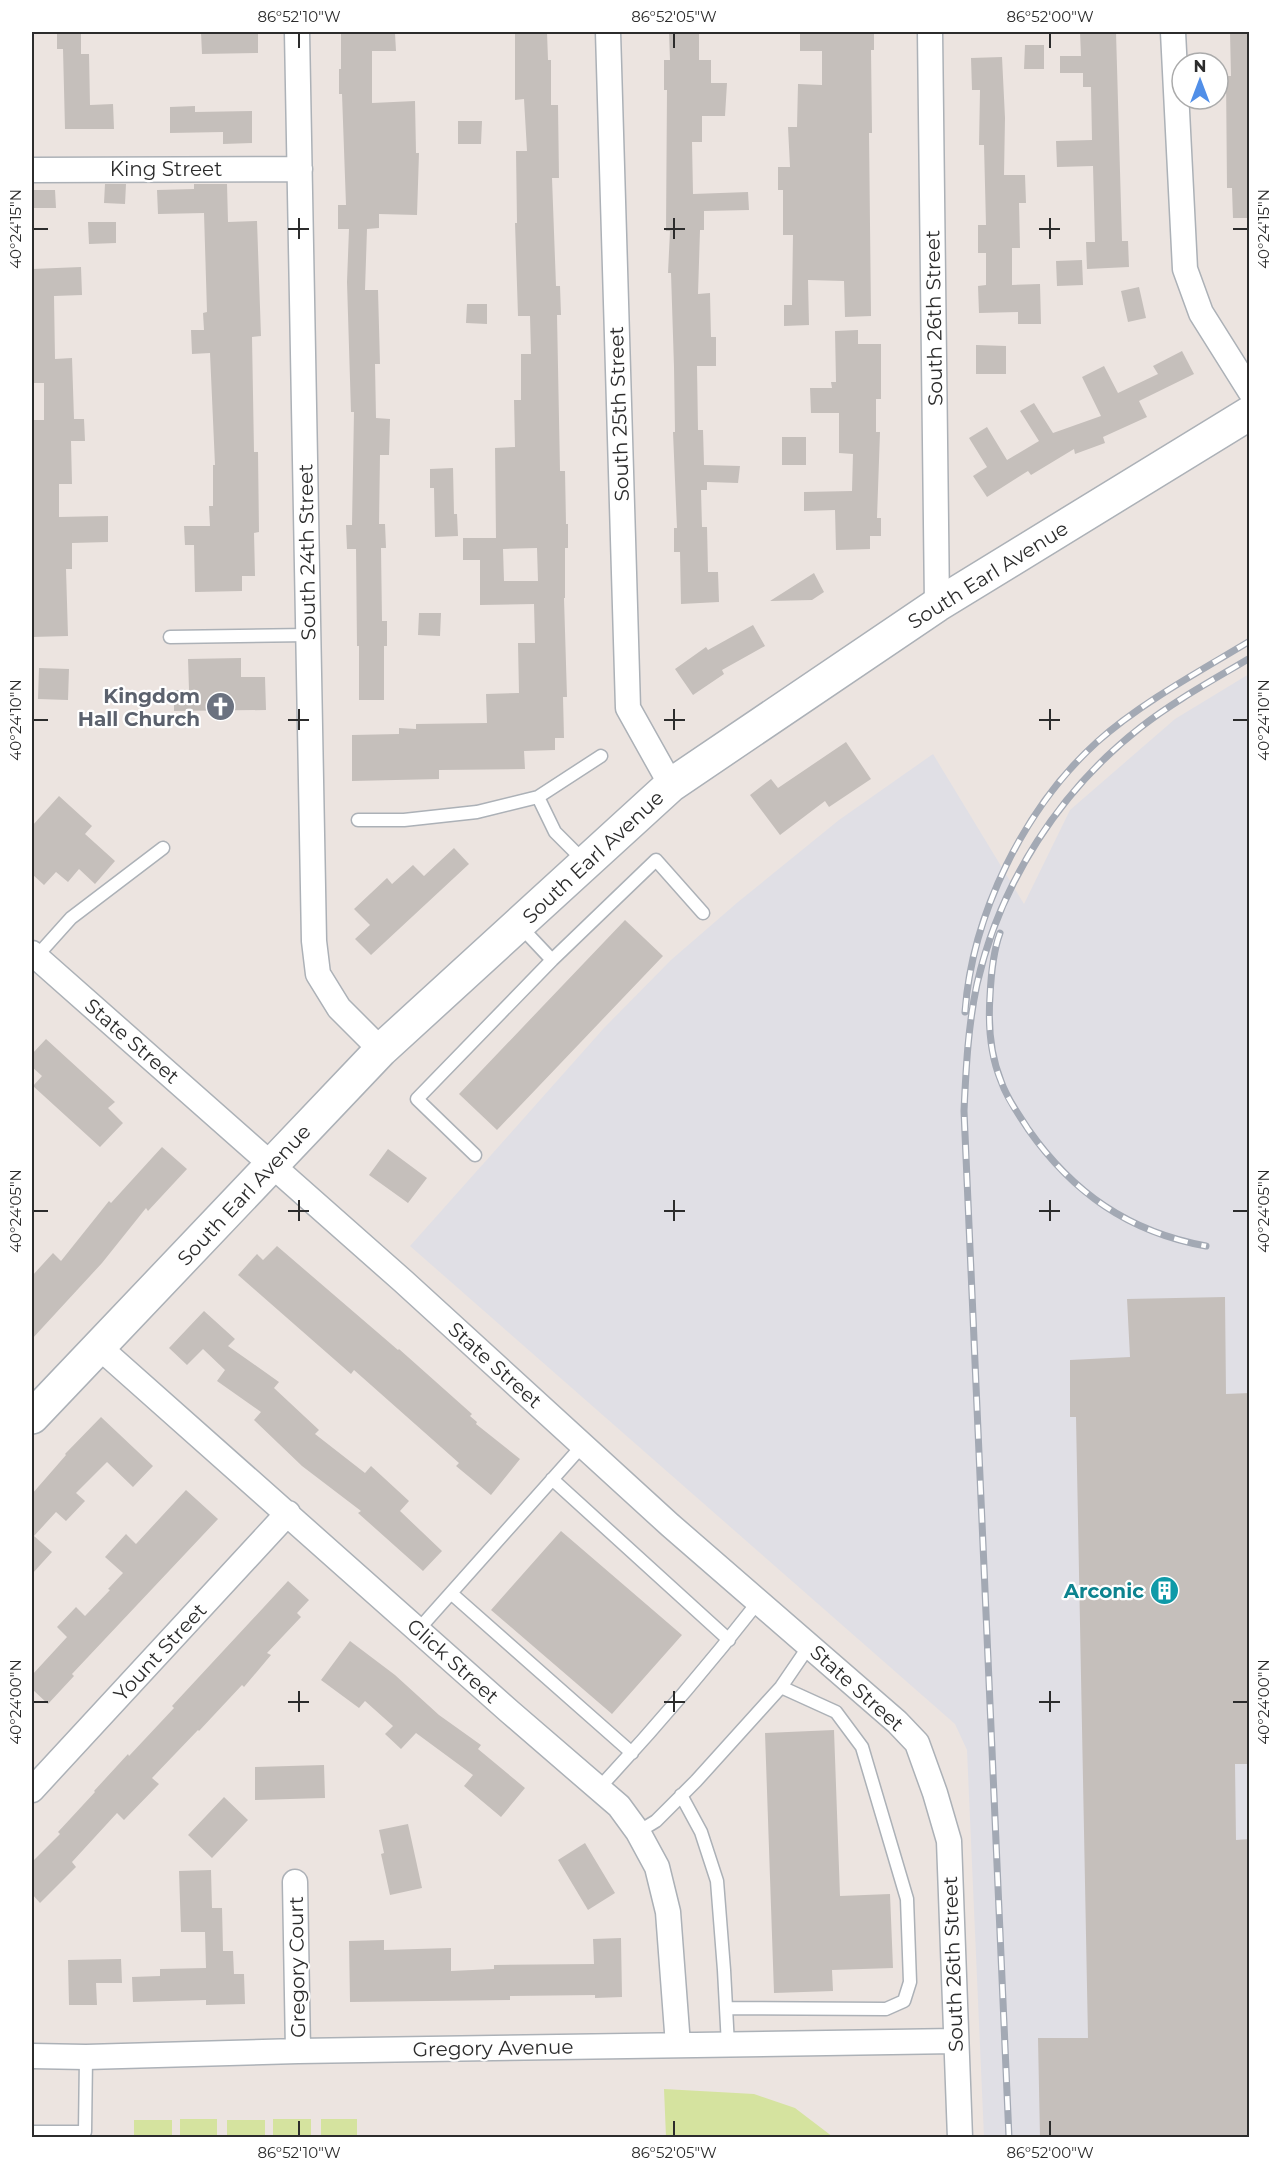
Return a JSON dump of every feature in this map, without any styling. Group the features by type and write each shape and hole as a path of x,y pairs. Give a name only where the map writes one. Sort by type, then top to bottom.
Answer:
{"street":[{"name":"South 24th Street","path":"297,32 314,941 318,974 339,1008 381,1050"},
{"name":"South 25th Street","path":"608,32 628,708 671,785"},
{"name":"South 26th Street","path":"930,32 937,605"},
{"path":"1173,32 1185,269 1201,313 1250,391"},
{"name":"King Street","path":"32,170 300,169"},
{"name":"South Earl Avenue","path":"32,1418 381,1050 671,785 937,605 1250,413"},
{"name":"State Street","path":"34,955 403,1281 582,1446 897,1722 917,1743 935,1793"},
{"name":"Glick Street","path":"99,1347 619,1806 638,1832 657,1866 668,1912 678,2045"},
{"name":"Yount Street","path":"32,1790 288,1513"},
{"name":"South 26th Street","path":"935,1793 949,1841 960,2138"},
{"name":"Gregory Court","path":"296,1882 298,2051"},
{"name":"Gregory Avenue","path":"32,2056 86,2057 298,2051 956,2041"}],"lane":[{"path":"170,638 309,635"},
{"path":"358,820 404,820 477,812 538,797 601,756"},
{"path":"538,797 555,832 586,863"},
{"path":"34,955 71,918 163,848"},
{"path":"476,1155 417,1099 552,960 656,860 702,913"},
{"path":"519,925 552,960"},
{"path":"418,1630 582,1446"},
{"path":"552,1479 729,1640"},
{"path":"452,1594 632,1753"},
{"path":"600,1787 729,1640 758,1602"},
{"path":"638,1832 656,1821 681,1796 781,1687 809,1646"},
{"path":"726,2008 886,2009 904,2001 910,1982 907,1899 862,1747 836,1712 781,1687"},
{"path":"681,1796 701,1832 717,1881 728,2045"},
{"path":"32,2132 85,2132 86,2057"}],"shaded area":[{"path":"1249,674 1249,2137 984,2137 967,1750 955,1724 410,1246 604,1028 671,960 839,820 933,754 1024,904 1070,810 1175,719"}],"green space":[{"path":"664,2089 754,2094 795,2108 833,2137 666,2137"},
{"path":"180,2119 217,2119 217,2137 180,2137"},
{"path":"273,2119 311,2119 311,2137 273,2137"},
{"path":"321,2119 357,2119 357,2137 321,2137"},
{"path":"134,2120 172,2120 172,2137 134,2137"},
{"path":"227,2120 265,2120 265,2137 227,2137"}],"building":[{"path":"57,32 81,32 81,54 89,54 90,105 113,104 114,129 65,129 63,49 57,49"},
{"path":"201,32 258,32 258,53 202,54"},
{"path":"341,32 395,33 396,51 372,51 372,103 415,101 416,153 419,153 417,215 379,214 379,228 367,229 365,290 378,290 380,364 375,364 376,418 390,419 389,455 380,455 379,524 385,524 386,548 381,548 382,621 387,621 387,646 384,646 384,700 359,700 356,549 347,549 346,525 352,525 354,412 351,412 347,282 349,229 338,229 338,205 346,205 342,94 339,94"},
{"path":"515,32 547,32 548,60 551,60 551,105 558,105 559,178 552,178 556,286 560,286 561,315 557,315 560,471 565,471 566,524 568,524 564,598 567,697 563,697 564,738 555,738 555,750 524,751 525,769 439,770 439,779 352,781 352,735 399,734 399,728 416,729 416,724 487,723 486,694 519,693 518,643 535,643 534,604 480,605 480,560 463,560 463,538 496,538 495,448 515,447 514,400 521,400 521,354 531,354 530,316 518,316 515,223 517,223 516,151 527,151 524,99 515,100","holes":["537,548 538,581 504,581 503,549"]},
{"path":"669,32 699,32 699,60 711,60 711,83 727,83 725,116 702,116 702,142 692,142 693,194 748,192 749,210 704,211 704,230 700,230 698,294 710,293 711,337 716,337 716,366 697,366 698,430 703,430 704,465 740,466 738,483 707,482 707,490 701,490 702,527 707,527 708,572 718,572 719,602 681,604 680,552 674,552 674,528 677,528 673,432 675,432 674,367 671,273 668,273 670,231 666,231 667,90 664,90 664,60 670,60"},
{"path":"800,32 874,32 874,50 871,50 872,133 869,133 871,316 845,317 844,281 808,280 809,325 784,326 784,305 792,305 793,235 783,235 783,190 778,190 778,167 790,167 788,127 797,127 798,84 822,85 822,51 800,51"},
{"path":"1080,32 1116,32 1122,241 1128,241 1129,267 1087,269 1086,242 1095,242 1093,166 1057,167 1056,141 1092,140 1091,87 1083,87 1083,73 1060,73 1060,56 1081,56"},
{"path":"1230,32 1250,32 1250,218 1233,218 1232,188 1227,188 1226,111 1230,111"},
{"path":"1025,45 1044,45 1044,69 1024,69"},
{"path":"1002,57 1005,118 1004,175 1025,175 1026,203 1019,203 1020,248 1012,248 1012,285 1040,284 1041,324 1018,324 1018,312 979,313 978,286 986,285 986,253 978,253 978,225 986,225 984,145 979,145 980,90 972,90 971,58"},
{"path":"195,106 195,112 252,111 252,143 223,144 223,132 170,133 170,107"},
{"path":"458,121 482,121 481,144 458,144"},
{"path":"105,184 126,184 125,204 104,203"},
{"path":"194,184 227,184 228,222 257,221 261,336 252,337 254,452 258,452 259,532 254,533 255,576 242,576 242,591 195,592 194,545 185,545 184,526 210,526 209,506 213,506 213,465 215,465 210,353 192,354 191,330 204,330 203,313 207,312 204,213 158,214 157,190 194,189"},
{"path":"32,190 55,190 56,208 32,208"},
{"path":"88,222 116,222 116,243 89,244"},
{"path":"1082,260 1083,285 1057,286 1056,261"},
{"path":"81,267 82,295 54,296 55,359 72,358 74,419 84,419 85,441 71,441 72,484 59,484 59,517 108,516 108,542 72,543 72,569 66,569 68,636 32,637 32,420 44,420 44,383 32,383 32,269"},
{"path":"1139,287 1146,318 1128,322 1121,291"},
{"path":"467,304 487,304 487,324 466,323"},
{"path":"858,330 858,344 881,344 881,399 876,399 876,432 880,432 877,518 881,518 881,536 870,536 870,549 836,550 835,510 804,511 804,492 852,491 853,454 839,453 839,413 811,413 810,388 832,388 831,382 836,382 835,331"},
{"path":"976,345 1006,346 1006,374 976,374"},
{"path":"1182,351 1194,374 1139,401 1147,417 1103,437 1105,443 1075,454 1074,449 1031,475 1028,471 987,497 973,476 987,467 969,438 987,427 1007,460 1039,441 1020,411 1034,403 1053,433 1101,416 1082,377 1104,366 1118,393 1158,374 1153,366"},
{"path":"782,437 806,437 806,465 782,465"},
{"path":"453,468 454,514 457,514 458,536 435,537 434,488 430,488 430,469"},
{"path":"814,573 824,592 812,600 770,601"},
{"path":"419,613 441,613 440,636 418,635"},
{"path":"753,625 765,646 722,670 724,674 693,695 675,669 706,647 708,650"},
{"path":"241,658 241,677 265,677 266,710 174,711 174,690 189,690 188,659"},
{"path":"39,668 69,669 68,700 38,699"},
{"path":"846,742 871,779 829,807 825,801 780,835 750,795 771,779 778,788"},
{"path":"59,796 92,826 85,834 115,861 95,884 79,869 68,882 56,872 44,885 32,874 32,826"},
{"path":"454,848 469,864 371,955 355,939 370,925 354,909 387,878 392,884 413,865 424,876"},
{"path":"625,920 663,956 497,1130 459,1094"},
{"path":"46,1039 115,1102 108,1108 123,1123 100,1147 33,1086 42,1076 32,1067 32,1054"},
{"path":"162,1147 187,1169 148,1211 146,1208 102,1263 32,1339 32,1276 53,1253 61,1261 109,1201 111,1203"},
{"path":"388,1149 427,1178 408,1203 369,1175"},
{"path":"277,1246 399,1349 472,1414 470,1416 477,1422 476,1424 520,1459 491,1495 456,1466 459,1463 354,1370 351,1374 238,1275 257,1254 263,1260"},
{"name":"Arconic","path":"1225,1297 1226,1394 1250,1393 1250,1764 1235,1764 1236,1840 1250,1839 1250,2138 1040,2138 1038,2038 1088,2038 1076,1417 1070,1417 1070,1360 1130,1357 1127,1299"},
{"path":"204,1311 235,1339 228,1346 279,1382 274,1388 319,1430 315,1434 365,1473 371,1466 409,1501 400,1511 442,1551 423,1571 358,1513 361,1511 302,1466 254,1420 261,1412 217,1381 225,1370 203,1349 187,1365 169,1348"},
{"path":"101,1417 153,1466 133,1487 107,1462 76,1493 85,1501 66,1521 56,1512 34,1536 52,1552 32,1574 32,1494 65,1454"},
{"path":"186,1490 218,1519 72,1674 74,1676 48,1704 32,1689 32,1675 67,1637 57,1627 76,1607 85,1616 123,1573 105,1557 126,1534 136,1544"},
{"path":"561,1531 682,1635 612,1714 491,1610"},
{"path":"288,1581 309,1600 297,1613 301,1617 267,1653 271,1655 244,1687 242,1685 152,1778 159,1784 124,1820 117,1813 72,1862 76,1867 40,1903 32,1894 32,1862 60,1834 58,1832 94,1791 174,1708 172,1706"},
{"path":"350,1641 395,1675 439,1715 481,1745 478,1749 525,1788 501,1817 464,1786 473,1775 416,1733 401,1749 385,1734 393,1726 365,1701 359,1708 321,1680"},
{"path":"834,1730 840,1896 890,1894 893,1968 832,1970 833,1991 774,1993 765,1733"},
{"path":"324,1765 325,1798 255,1800 255,1767"},
{"path":"224,1797 248,1820 212,1858 188,1835"},
{"path":"408,1824 422,1888 390,1895 381,1854 384,1853 379,1830"},
{"path":"585,1843 615,1893 588,1910 558,1860"},
{"path":"211,1870 212,1908 222,1908 223,1951 233,1951 234,1974 244,1974 245,2004 206,2005 206,2000 133,2002 132,1977 160,1976 160,1969 206,1968 205,1932 181,1932 179,1871"},
{"path":"621,1938 622,1997 510,1996 510,2000 350,2002 349,1941 384,1940 384,1950 451,1948 451,1971 494,1969 494,1965 594,1964 593,1939"},
{"path":"121,1959 122,1983 96,1983 97,2005 69,2005 68,1960"}],"railway":[{"path":"965,1012 978,938 991,901 1006,865 1047,798 1097,742 1132,714 1250,641"},
{"path":"1009,2138 964,1111 971,1016 987,947 1001,910 1037,841 1060,809 1084,780 1141,727 1180,700 1250,658"},
{"path":"1000,933 991,980 989,1018 991,1039 994,1060 1003,1088 1028,1129 1064,1172 1105,1206 1152,1231 1206,1246"}],"place":[{"name":"Kingdom Hall Church","path":"221,707"},
{"name":"Arconic","path":"1165,1591"}]}
